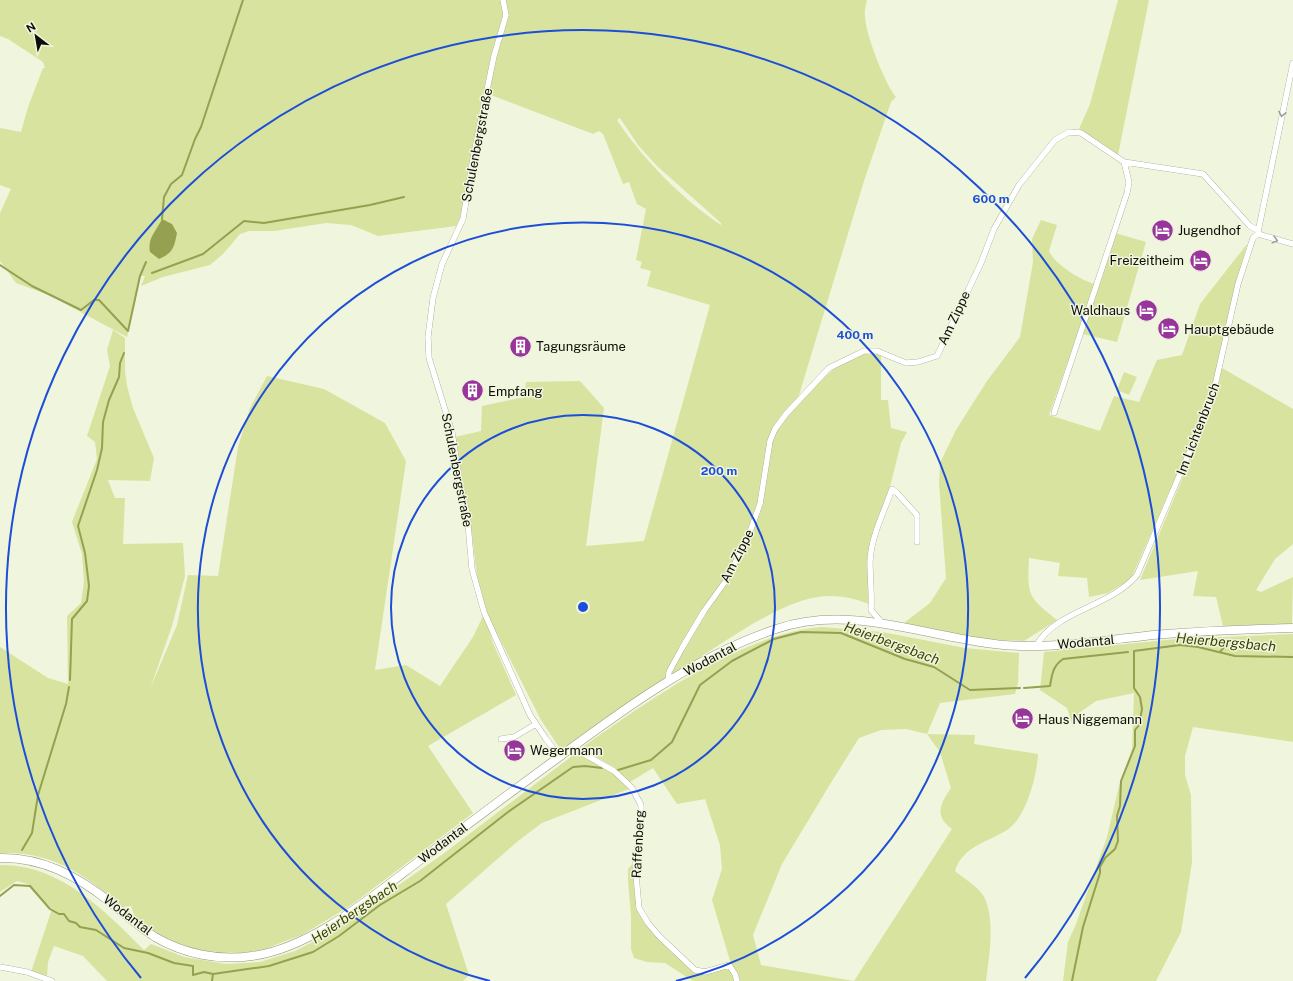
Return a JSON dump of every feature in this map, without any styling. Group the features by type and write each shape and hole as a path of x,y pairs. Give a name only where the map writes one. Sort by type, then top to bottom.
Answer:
{"main road":[{"name":"Wodantal","path":"0,858 30,860 49,865 67,873 93,889 152,935 177,947 218,957 255,956 290,946 341,918 619,713 668,682 741,643 776,628 821,620 849,619 882,623 967,641 998,645 1036,646 1078,644 1166,634 1293,628"}],"street":[{"name":"Schulenbergstraße","path":"503,0 506,15 494,56 474,153 466,206 463,219 442,264 437,281 433,298 428,348 434,375 452,432 466,513 472,569 476,586 494,637 536,724 560,757"},
{"name":"Im Lichtenbruch","path":"1036,646 1054,624 1115,594 1129,585 1137,575 1212,399 1240,278 1253,238 1258,232 1293,63"},
{"name":"Am Zippe","path":"668,682 669,672 682,648 704,611 725,582 747,540 760,504 770,441 775,429 786,414 829,368 864,352 877,351 906,363 918,362 937,356 981,263 994,229 1009,202 1042,156 1062,134 1076,132 1081,133 1124,162 1203,174 1250,226 1258,232"},
{"path":"1054,413 1127,193 1128,182 1124,162"},
{"path":"1258,232 1293,244"},
{"path":"882,623 871,610 872,591 870,560 873,542 892,489 898,492 917,515 917,542"},
{"path":"501,739 514,737 536,724"},
{"name":"Raffenberg","path":"574,746 577,750 614,771 632,788 641,805 641,826 636,850 635,870 639,908 648,923 659,936 695,970 705,972 729,965 735,974 737,981"},
{"path":"0,967 27,972 52,981"}],"shaded area":[{"path":"0,0 867,0 865,14 868,34 881,70 896,97 891,102 864,181 796,405 813,387 835,368 846,361 858,355 870,353 881,355 881,400 888,400 891,428 907,432 901,443 889,491 871,542 869,604 844,597 827,596 810,598 772,613 745,628 626,704 561,750 541,720 485,610 478,585 472,535 455,437 481,431 482,406 524,397 526,382 580,381 604,408 586,546 644,541 710,305 647,286 651,271 640,268 642,262 636,260 646,209 637,204 629,182 623,184 603,134 599,131 593,134 483,92 463,212 456,226 378,236 351,225 326,223 274,231 249,231 240,234 223,254 210,265 163,277 141,286 145,276 140,276 127,337 49,295 16,283 0,261 0,213 11,189 0,185 0,128 21,132 28,107 43,68 45,68 43,62 8,39 0,36","holes":["620,118 638,145 657,166 721,223 721,225 692,203 664,177 638,149 617,120"]},
{"path":"1118,0 1149,0 1118,155 1079,129 1090,104"},
{"path":"162,219 172,224 177,233 175,243 170,252 159,259 150,252 149,247 151,238"},
{"path":"1041,220 1057,225 1049,251 1056,261 1069,271 1095,284 1049,415 1100,431 1114,396 1139,402 1157,360 1182,355 1200,304 1247,244 1210,398 1131,579 1108,593 1089,597 1087,578 1058,576 1060,563 1029,558 1028,580 1031,594 1040,606 1057,620 1024,641 983,639 904,623 930,603 946,578 939,483 940,463 956,430 987,381 1020,337 1033,262 1032,239"},
{"path":"1115,233 1146,242 1117,342 1083,334"},
{"path":"113,330 125,338 125,370 127,386 133,408 154,458 150,481 108,480 115,498 125,498 123,544 183,543 185,576 172,626 150,689 177,625 188,575 218,576 238,447 250,408 267,376 324,389 385,423 406,461 375,670 406,665 440,686 473,637 484,614 493,643 516,695 428,746 473,813 350,906 302,935 259,951 239,953 200,951 166,940 135,918 131,906 124,907 81,875 67,867 37,856 19,853 0,853 0,647 48,678 68,684 67,616 81,603 84,581 82,554 72,522 97,459 95,442 87,436 110,366 107,350"},
{"path":"1222,368 1293,409 1293,544 1275,559 1256,590 1261,592 1293,577 1292,624 1223,626 1216,597 1193,596 1198,571 1140,580 1216,398"},
{"path":"1124,372 1137,377 1129,395 1117,390"},
{"path":"822,627 882,632 965,648 1019,653 1018,683 1015,694 940,703 927,734 906,729 881,730 859,738 782,864 753,935 761,965 854,981 739,981 730,961 712,900 722,869 720,845 705,799 677,804 653,768 630,782 612,766 584,750 584,746 609,728 697,672 760,642 792,632"},
{"path":"1293,634 1293,742 1193,727 1185,756 1185,775 1191,795 1192,862 1181,932 1156,981 1063,981 1068,942 1076,924 1107,837 1119,786 1132,749 1134,693 1096,701 1079,713 1073,727 1067,708 1040,690 1044,652 1177,639"},
{"path":"927,734 975,735 974,744 1038,754 1033,785 1020,816 1007,830 969,850 955,871 974,885 983,895 987,904 990,937 986,981 854,981 952,829 946,824 941,815 944,799 951,788 940,752"},
{"path":"576,753 615,774 629,789 542,823 518,841 446,904 469,975 463,981 107,981 83,956 54,946 48,962 47,976 31,972 52,909 28,884 17,881 0,892 0,865 22,867 42,872 62,881 80,892 113,920 144,950 151,944 184,957 226,964 260,962 295,951 332,932 443,854"},
{"path":"633,863 638,908 683,962 699,974 731,967 737,981 693,981 665,963 647,962 634,958 631,949 631,916 628,881 628,869"}],"waterway":[{"path":"162,219 164,197 171,184 182,175 201,127 243,0"},
{"path":"152,273 203,254 244,221 264,223 370,205 404,197"},
{"path":"128,331 140,276 146,262"},
{"path":"0,265 32,286 81,310 94,300 99,300 128,331"},
{"path":"70,680 72,619 87,601 89,586 85,553 78,526 97,470 102,448 103,422 109,400 119,377 120,363 124,353"},
{"name":"Heierbergsbach","path":"618,770 651,760 672,742 700,685 732,661 774,639 801,632 841,633 905,659 934,667 970,690 1020,688"},
{"path":"1220,652 1229,641"},
{"path":"1072,981 1083,927 1100,873 1100,867 1105,858 1115,849 1118,841 1117,816 1120,806 1121,781 1135,746 1135,730 1139,725 1142,709 1140,697 1134,688 1134,651 1180,645 1198,647 1235,656 1293,657"},
{"name":"Heierbergsbach","path":"1024,688 1050,686 1055,667 1063,659 1128,652"},
{"path":"22,850 32,833 38,795 66,704 69,687"},
{"name":"Heierbergsbach","path":"0,896 14,885 30,886 50,909 59,914 64,914 69,921 76,923 80,927 96,930 124,948 148,953 174,963 193,966 193,975 204,972 213,974 269,966 313,952 339,936 380,905 420,881 508,812 573,767 585,766 602,768"},
{"name":"Heierbergsbach","path":"212,981 213,974"}],"place":[{"name":"Jugendhof","path":"1163,230"},
{"name":"Freizeitheim","path":"1200,260"},
{"name":"Waldhaus","path":"1146,310"},
{"name":"Hauptgebäude","path":"1168,329"},
{"name":"Tagungsräume","path":"521,346"},
{"name":"Empfang","path":"473,391"},
{"name":"Haus Niggemann","path":"1023,719"},
{"name":"Wegermann","path":"515,750"}]}
